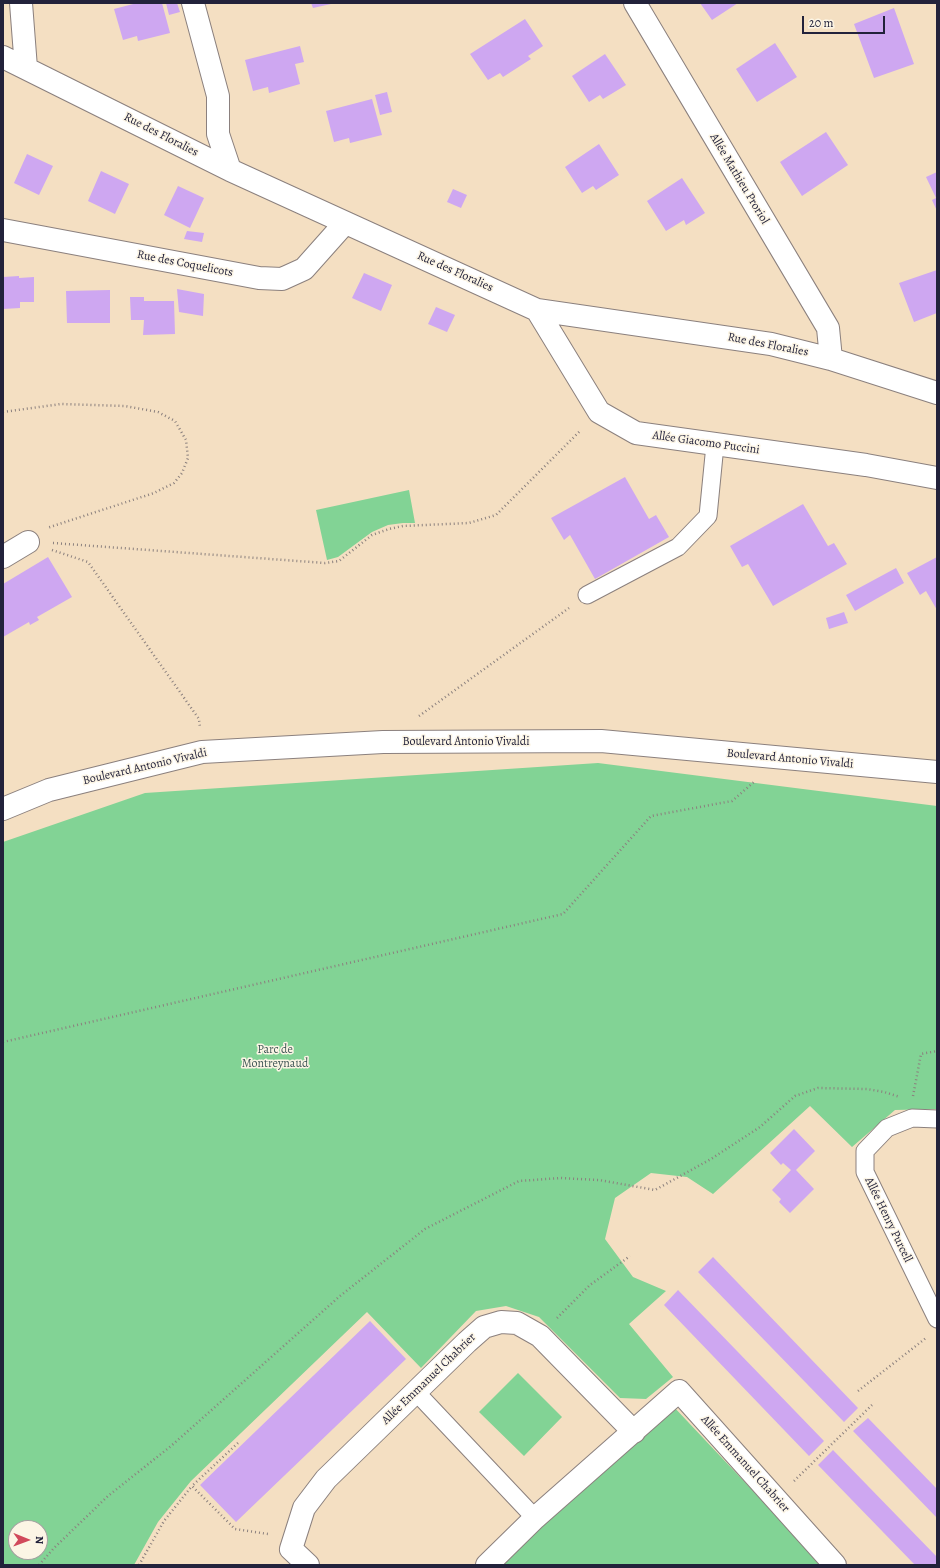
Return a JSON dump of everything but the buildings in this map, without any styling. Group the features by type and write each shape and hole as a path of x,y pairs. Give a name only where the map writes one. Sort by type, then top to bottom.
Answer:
{"street":[{"path":"21,3 26,68"},
{"path":"193,3 218,96 218,134 230,170"},
{"name":"Allée Mathieu Proriol","path":"635,3 828,328 831,359"},
{"name":"Rue des Floralies","path":"3,57 230,170 537,310 771,344 831,359 937,393"},
{"name":"Rue des Coquelicots","path":"3,230 259,278 282,279 304,269 345,222"},
{"name":"Allée Giacomo Puccini","path":"537,310 599,412 636,433 866,465 937,478"},
{"path":"3,557 28,542"},
{"name":"Boulevard Antonio Vivaldi","path":"3,809 49,790 202,752 383,742 601,741 937,772"},
{"name":"Allée Emmanuel Chabrier","path":"292,1548 304,1508 326,1479 484,1327 501,1322 517,1323 540,1336 634,1432"},
{"name":"Allée Emmanuel Chabrier","path":"487,1565 535,1518 679,1391 835,1565"},
{"path":"292,1548 308,1565"}],"lane":[{"path":"587,595 678,547 708,516 715,444"},
{"name":"Allée Henry Purcell","path":"934,1326 865,1172 865,1151 888,1128 912,1118 937,1119"},
{"path":"416,1392 535,1518"}],"path":[{"path":"3,412 61,404 125,406 158,412 175,421 186,440 188,458 182,473 174,483 154,492 38,531 28,542"},
{"path":"28,542 325,563 339,561 372,535 389,529 403,526 468,523 496,515 599,412"},
{"path":"28,542 88,562 199,719 202,752"},
{"path":"415,719 587,595"},
{"path":"3,1042 563,914 651,816 732,801 782,758"},
{"path":"912,1101 921,1054 937,1051"},
{"path":"39,1565 54,1548 108,1496 171,1446 340,1296 425,1228 519,1180 560,1178 599,1180 655,1190 711,1159 760,1127 795,1096 818,1088 867,1089 884,1092 905,1099"},
{"path":"540,1336 590,1285 630,1256"},
{"path":"858,1391 934,1326"},
{"path":"775,1499 872,1405"},
{"path":"139,1565 164,1521 192,1486 238,1443"},
{"path":"192,1486 235,1529 279,1536 292,1548"}],"green space":[{"path":"409,490 415,523 388,525 372,532 338,557 327,560 316,510"},
{"name":"Parc de Montreynaud","path":"598,763 937,806 937,1109 895,1110 852,1147 810,1106 713,1194 687,1177 651,1173 615,1198 605,1239 633,1277 666,1291 629,1324 673,1377 646,1399 620,1398 539,1317 506,1306 476,1311 421,1368 367,1312 191,1481 158,1522 134,1565 3,1565 3,842 145,793"},
{"path":"518,1373 562,1417 524,1456 479,1412"},
{"path":"672,1405 823,1565 499,1565"}]}
